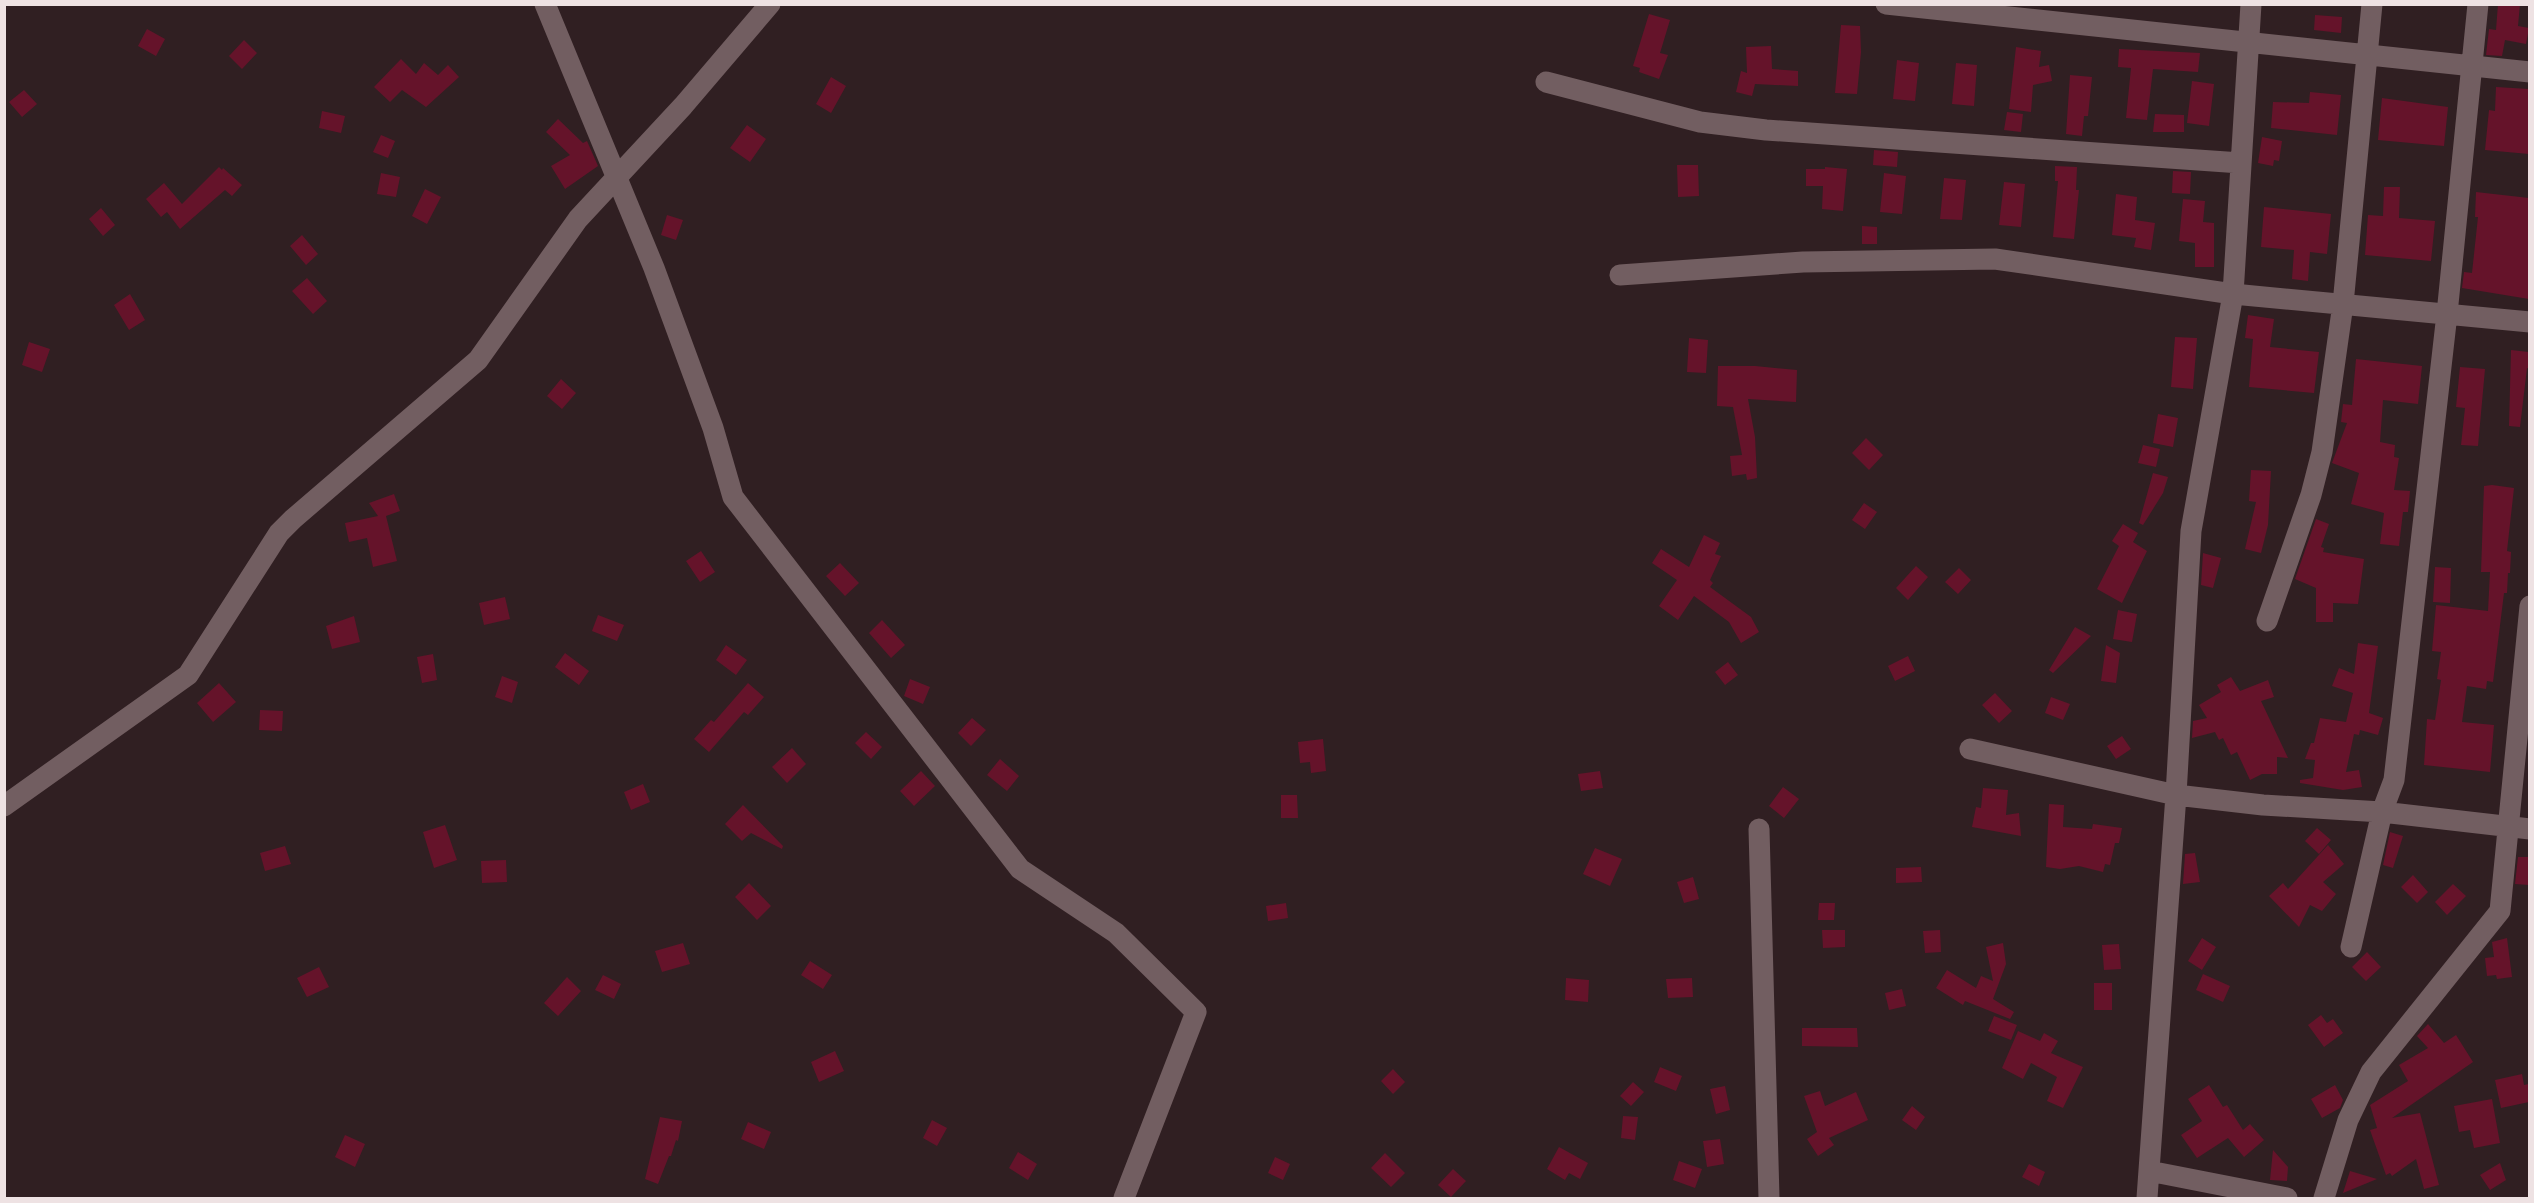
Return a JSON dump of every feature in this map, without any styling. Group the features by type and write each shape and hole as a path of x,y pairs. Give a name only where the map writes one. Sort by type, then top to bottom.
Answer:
{"street":[{"path":"545,4 654,268 713,428 733,497 1020,869 1116,933 1196,1012 1124,1198"},
{"path":"4,806 188,675 279,533 478,360 578,219 683,106 770,4"},
{"path":"1886,4 2529,72"},
{"path":"2147,1198 2176,795 2191,531 2233,294 2251,4"},
{"path":"2267,621 2311,495 2322,452 2343,304 2372,4"},
{"path":"2351,947 2382,812 2394,780 2447,314 2478,4"},
{"path":"1546,82 1642,108 1711,123 1790,131 2241,163"},
{"path":"1620,275 1803,262 1995,259 2233,294 2529,322"},
{"path":"2324,1198 2348,1120 2371,1072 2500,911 2519,827 2529,606"},
{"path":"1970,749 2176,795 2263,805 2382,812 2519,827"},
{"path":"1759,829 1769,1198"},
{"path":"2150,1171 2255,1195 2287,1198"}],"building":[{"path":"2498,4 2520,4 2518,26 2529,28 2526,44 2505,40 2502,56 2486,55 2489,29 2496,30"},
{"path":"1649,14 1670,20 1660,53 1668,55 1659,79 1639,72 1640,68 1633,66"},
{"path":"2315,15 2342,17 2341,33 2314,30"},
{"path":"1841,25 1860,26 1861,52 1857,94 1835,93"},
{"path":"147,29 165,39 156,56 138,46"},
{"path":"244,40 257,53 242,69 229,56"},
{"path":"1771,46 1772,69 1798,71 1798,86 1755,84 1752,96 1736,92 1741,71 1747,73 1746,47"},
{"path":"2016,47 2041,51 2039,67 2049,65 2052,81 2033,85 2031,112 2009,109"},
{"path":"2119,49 2200,53 2198,72 2153,69 2147,120 2126,118 2131,68 2118,67"},
{"path":"401,59 416,74 424,63 438,75 448,65 459,77 426,107 402,90 390,102 374,87"},
{"path":"1897,60 1919,63 1915,101 1893,99"},
{"path":"1956,63 1977,65 1974,106 1952,104"},
{"path":"2070,75 2092,77 2088,116 2084,116 2082,136 2066,134"},
{"path":"831,77 846,86 831,113 816,104"},
{"path":"2192,81 2214,84 2209,126 2187,123"},
{"path":"2496,87 2529,89 2529,154 2485,150 2489,110 2495,111"},
{"path":"24,90 37,104 22,117 9,102"},
{"path":"2310,92 2341,95 2337,135 2271,128 2273,102 2309,103"},
{"path":"2382,98 2448,107 2444,146 2378,140"},
{"path":"322,111 345,116 341,133 319,128"},
{"path":"2007,112 2023,114 2021,132 2004,130"},
{"path":"2155,114 2184,115 2184,132 2153,132"},
{"path":"558,119 583,143 587,141 598,166 565,189 551,166 570,155 546,132"},
{"path":"747,125 766,139 750,162 730,148"},
{"path":"381,135 395,141 388,158 373,152"},
{"path":"2262,137 2282,141 2279,161 2274,160 2273,166 2258,163"},
{"path":"1874,150 1898,152 1897,167 1873,165"},
{"path":"1677,165 1698,165 1699,196 1678,197"},
{"path":"2055,166 2077,167 2076,190 2079,190 2074,239 2053,237 2058,181 2055,181"},
{"path":"219,167 242,185 232,196 225,190 180,229 167,212 161,217 146,199 164,183 182,204"},
{"path":"1825,167 1847,169 1843,211 1822,209 1823,186 1806,186 1806,169 1825,169"},
{"path":"2173,171 2191,172 2190,194 2172,193"},
{"path":"381,173 400,177 396,197 377,194"},
{"path":"1884,173 1906,176 1902,214 1880,212"},
{"path":"1944,178 1966,180 1962,220 1940,219"},
{"path":"2004,182 2025,184 2021,227 1999,225"},
{"path":"2384,187 2400,187 2399,218 2435,221 2431,261 2365,255 2368,215 2383,216"},
{"path":"425,189 441,197 427,224 412,216"},
{"path":"2476,192 2529,198 2529,299 2462,288 2464,272 2472,273 2478,217 2475,217"},
{"path":"2116,194 2137,197 2135,220 2155,223 2151,250 2134,247 2136,238 2112,235"},
{"path":"2183,199 2205,201 2203,222 2214,223 2214,267 2195,267 2195,243 2179,241"},
{"path":"2264,207 2331,214 2327,254 2310,252 2308,281 2292,279 2294,250 2261,247"},
{"path":"101,208 115,225 103,236 89,219"},
{"path":"667,215 683,220 676,240 661,235"},
{"path":"1862,226 1877,227 1877,244 1862,244"},
{"path":"302,235 318,254 306,265 290,246"},
{"path":"307,278 327,301 313,314 292,291"},
{"path":"130,294 145,320 129,330 114,305"},
{"path":"2248,315 2274,319 2270,347 2319,352 2314,393 2249,387 2253,339 2245,338"},
{"path":"2175,337 2197,338 2193,389 2171,387"},
{"path":"1689,338 1708,340 1706,373 1687,372"},
{"path":"29,342 50,349 42,372 22,365"},
{"path":"2511,350 2529,352 2529,369 2527,368 2520,427 2509,426"},
{"path":"2356,359 2422,366 2418,404 2383,400 2380,442 2395,445 2394,457 2399,458 2394,490 2410,491 2408,512 2403,512 2399,546 2380,544 2384,513 2351,504 2359,473 2332,463 2347,423 2341,422 2343,404 2352,405"},
{"path":"1718,366 1755,366 1797,370 1796,402 1748,399 1755,437 1757,478 1747,480 1746,474 1732,476 1730,456 1742,455 1733,407 1717,406"},
{"path":"2460,367 2485,369 2478,446 2461,445 2465,408 2456,407"},
{"path":"561,379 576,393 562,409 547,396"},
{"path":"2158,414 2178,418 2173,447 2153,443"},
{"path":"1866,438 1883,455 1869,470 1852,453"},
{"path":"2143,445 2160,449 2156,467 2138,463"},
{"path":"2251,470 2271,471 2268,525 2261,553 2245,549 2256,502 2249,501"},
{"path":"2153,473 2168,477 2163,493 2143,525 2139,523"},
{"path":"2484,486 2514,488 2507,551 2511,552 2510,573 2508,573 2507,593 2504,593 2493,682 2487,681 2486,689 2467,686 2462,722 2494,725 2490,772 2424,765 2427,719 2435,720 2441,680 2437,679 2441,652 2432,651 2436,605 2488,611 2490,572 2481,572"},
{"path":"394,494 400,511 386,516 397,561 373,567 367,538 349,542 345,523 378,516 369,503"},
{"path":"1864,503 1877,512 1865,529 1852,520"},
{"path":"2316,519 2329,524 2321,547 2324,548 2323,552 2364,559 2358,604 2333,603 2333,622 2316,622 2316,588 2295,579"},
{"path":"2123,524 2138,533 2133,542 2147,551 2122,603 2097,589 2119,546 2112,541"},
{"path":"1704,535 1720,543 1715,554 1721,556 1710,580 1713,583 1710,587 1751,617 1759,632 1741,643 1729,622 1694,596 1678,620 1659,606 1677,580 1652,563 1661,549 1689,567"},
{"path":"701,551 715,572 700,582 686,561"},
{"path":"2203,553 2221,558 2213,588 2201,585"},
{"path":"840,563 859,583 845,596 826,576"},
{"path":"1916,566 1928,577 1908,600 1896,588"},
{"path":"2435,567 2451,568 2450,603 2433,602"},
{"path":"1959,568 1971,580 1958,594 1945,582"},
{"path":"505,597 510,619 484,625 479,603"},
{"path":"2118,610 2137,614 2132,642 2113,639"},
{"path":"598,615 624,625 617,641 592,631"},
{"path":"354,616 360,642 332,649 326,626"},
{"path":"882,620 905,645 891,658 869,633"},
{"path":"2075,627 2091,636 2053,673 2049,670"},
{"path":"2358,643 2378,646 2369,713 2383,718 2378,735 2360,730 2359,735 2354,734 2346,772 2359,770 2362,787 2343,790 2300,783 2300,780 2313,778 2315,760 2305,759 2311,743 2314,743 2320,718 2346,722 2353,693 2332,686 2339,668 2354,674"},
{"path":"726,645 747,660 736,675 716,660"},
{"path":"2106,645 2120,653 2116,683 2101,681"},
{"path":"565,653 589,671 579,685 555,667"},
{"path":"433,654 437,680 422,683 417,657"},
{"path":"1908,656 1915,671 1895,681 1888,666"},
{"path":"1728,662 1738,675 1725,685 1715,672"},
{"path":"502,676 518,682 512,703 495,697"},
{"path":"2231,677 2240,691 2268,680 2274,697 2261,701 2288,758 2277,757 2277,774 2262,774 2250,780 2237,752 2231,755 2223,738 2219,740 2215,732 2192,738 2193,721 2207,718 2199,705 2221,692 2217,685"},
{"path":"910,679 930,687 923,704 904,696"},
{"path":"219,683 236,702 213,722 197,703"},
{"path":"748,683 764,697 748,715 744,712 709,752 694,739 711,720 714,722"},
{"path":"1995,693 2012,711 1999,723 1982,705"},
{"path":"2051,697 2070,704 2063,720 2045,713"},
{"path":"260,710 283,711 282,731 259,730"},
{"path":"972,718 986,730 971,746 958,733"},
{"path":"866,732 882,747 871,759 855,743"},
{"path":"2122,736 2131,749 2116,759 2107,746"},
{"path":"1323,739 1326,771 1311,773 1310,762 1300,763 1298,742"},
{"path":"792,748 806,764 787,783 772,767"},
{"path":"1000,759 1019,776 1007,791 987,775"},
{"path":"921,771 935,786 914,806 900,791"},
{"path":"1600,771 1603,788 1581,791 1578,774"},
{"path":"643,784 650,802 631,810 624,792"},
{"path":"1783,787 1799,799 1784,818 1769,806"},
{"path":"1983,788 2008,790 2006,815 2019,813 2021,836 1972,827 1976,807 1981,808"},
{"path":"1281,795 1297,795 1298,818 1281,818"},
{"path":"2049,804 2064,805 2063,827 2092,829 2093,824 2122,828 2119,843 2115,843 2110,865 2105,864 2103,872 2079,866 2060,869 2046,867"},
{"path":"743,805 783,846 782,849 751,833 742,841 725,824"},
{"path":"445,825 457,860 434,868 423,832"},
{"path":"2317,828 2331,840 2319,854 2305,841"},
{"path":"2390,832 2403,836 2393,868 2383,865"},
{"path":"2328,845 2344,864 2323,882 2336,894 2322,911 2310,905 2299,927 2269,896 2283,883 2288,889"},
{"path":"285,846 291,864 265,871 260,853"},
{"path":"1595,848 1622,859 1610,886 1583,874"},
{"path":"2195,853 2200,882 2183,884 2185,854"},
{"path":"2518,857 2528,857 2529,885 2515,884"},
{"path":"506,860 507,882 482,883 481,861"},
{"path":"1921,867 1922,882 1896,883 1896,868"},
{"path":"2413,875 2428,892 2417,903 2401,887"},
{"path":"1693,877 1699,899 1684,903 1677,882"},
{"path":"749,883 771,906 757,920 735,897"},
{"path":"2453,884 2466,896 2447,915 2435,902"},
{"path":"1286,903 1288,918 1268,921 1266,906"},
{"path":"1819,903 1835,903 1834,920 1818,920"},
{"path":"1822,930 1845,930 1845,947 1823,948"},
{"path":"1940,930 1941,952 1925,953 1923,931"},
{"path":"2202,938 2216,947 2202,970 2188,961"},
{"path":"2507,938 2512,977 2497,979 2496,975 2487,976 2485,958 2494,957 2492,942"},
{"path":"683,943 690,964 662,972 655,951"},
{"path":"2003,943 2006,964 1993,999 2014,1012 2010,1019 1965,1001 1963,1005 1936,988 1947,970 1976,988 1981,976 1993,981 1986,947"},
{"path":"2119,944 2121,969 2104,970 2102,945"},
{"path":"2367,952 2381,967 2366,981 2352,967"},
{"path":"810,961 832,975 823,989 801,975"},
{"path":"319,967 329,987 307,997 297,978"},
{"path":"2203,974 2230,986 2223,1002 2196,990"},
{"path":"603,975 621,984 614,999 595,990"},
{"path":"567,977 581,991 558,1016 544,1003"},
{"path":"1566,978 1589,980 1588,1002 1565,1000"},
{"path":"1692,978 1693,997 1668,998 1666,979"},
{"path":"2094,983 2112,983 2112,1010 2094,1010"},
{"path":"1902,989 1906,1006 1889,1010 1885,993"},
{"path":"2321,1015 2327,1023 2333,1019 2343,1033 2324,1047 2308,1025"},
{"path":"1994,1016 2017,1025 2011,1040 1988,1031"},
{"path":"2428,1024 2444,1043 2456,1035 2473,1062 2392,1118 2420,1113 2439,1185 2424,1189 2416,1159 2392,1176 2390,1173 2386,1175 2370,1130 2377,1128 2370,1105 2408,1081 2399,1065 2428,1048 2417,1036"},
{"path":"1802,1028 1857,1028 1858,1047 1802,1046"},
{"path":"2018,1031 2040,1041 2044,1033 2058,1041 2051,1053 2083,1067 2063,1108 2047,1101 2057,1077 2031,1063 2023,1079 2002,1068"},
{"path":"835,1051 844,1071 819,1082 811,1062"},
{"path":"1660,1067 1682,1076 1676,1091 1654,1082"},
{"path":"1393,1069 1405,1082 1393,1094 1381,1081"},
{"path":"2522,1074 2524,1085 2529,1084 2529,1102 2501,1108 2495,1080"},
{"path":"1633,1082 1644,1092 1631,1106 1620,1096"},
{"path":"2209,1085 2223,1107 2227,1105 2243,1130 2250,1124 2264,1140 2244,1157 2228,1138 2197,1158 2181,1135 2202,1121 2188,1099"},
{"path":"2335,1085 2343,1100 2340,1108 2322,1118 2311,1099"},
{"path":"1725,1086 1730,1110 1716,1114 1710,1089"},
{"path":"1820,1091 1825,1106 1856,1092 1868,1120 1829,1138 1834,1145 1818,1156 1807,1139 1817,1132 1804,1096"},
{"path":"2492,1099 2500,1143 2474,1148 2470,1130 2459,1132 2454,1106"},
{"path":"1912,1106 1925,1117 1916,1130 1902,1120"},
{"path":"1623,1116 1638,1117 1635,1140 1621,1138"},
{"path":"660,1117 682,1121 678,1141 676,1140 658,1184 645,1179"},
{"path":"932,1120 947,1128 937,1146 923,1138"},
{"path":"748,1122 771,1132 764,1149 741,1139"},
{"path":"345,1135 365,1144 355,1167 335,1157"},
{"path":"1720,1139 1724,1164 1707,1167 1703,1141"},
{"path":"1559,1147 1588,1163 1580,1179 1569,1173 1565,1180 1547,1169"},
{"path":"2273,1150 2288,1167 2287,1181 2270,1180"},
{"path":"1018,1152 1037,1164 1028,1180 1009,1168"},
{"path":"1385,1153 1405,1173 1391,1187 1371,1168"},
{"path":"1275,1157 1290,1164 1283,1180 1268,1173"},
{"path":"1679,1161 1702,1169 1695,1188 1673,1180"},
{"path":"2500,1163 2506,1180 2490,1190 2480,1175"},
{"path":"2029,1164 2045,1172 2039,1186 2022,1177"},
{"path":"1453,1169 1466,1181 1451,1197 1438,1185"},
{"path":"2350,1171 2377,1179 2343,1193"}]}
